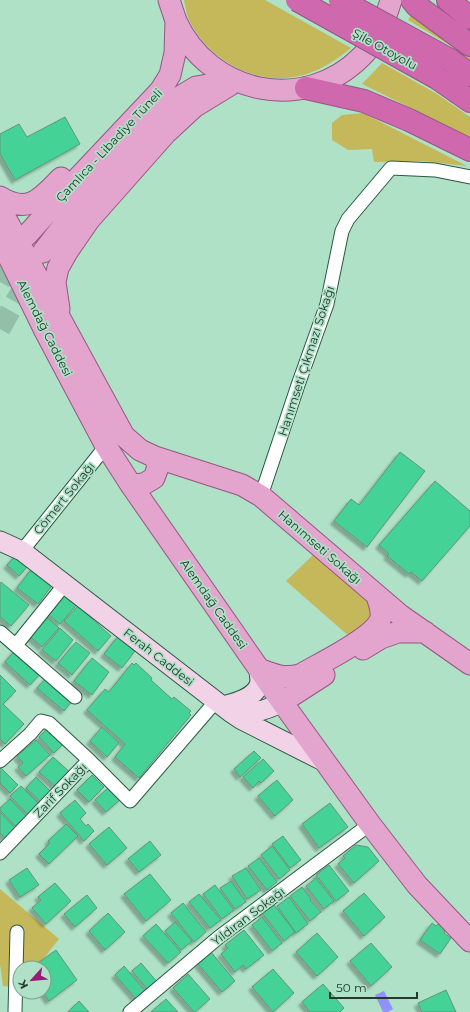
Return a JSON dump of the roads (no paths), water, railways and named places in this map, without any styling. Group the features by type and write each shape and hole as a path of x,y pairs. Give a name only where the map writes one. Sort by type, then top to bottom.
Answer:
{"highway":[{"name":"Şile Otoyolu","path":"298,0 437,78 470,101"},
{"name":"Şile Otoyolu","path":"340,0 450,60 470,75"},
{"path":"412,0 417,6 470,45"},
{"path":"448,0 470,18"},
{"path":"306,88 364,101 408,120 470,150"}],"main road":[{"name":"Çamlıca - Libadiye Tüneli","path":"27,235 77,179 160,91 170,75 174,53 175,29 169,0"},
{"path":"0,197 15,204 23,205 33,203 43,196 148,89 159,72 175,29 181,32 190,46 200,57 216,71 232,80 239,86 285,91 306,88 326,81 345,70 362,56 376,38 386,17 391,0"},
{"name":"Çamlıca - Libadiye Tüneli","path":"43,252 84,199 173,101 196,87 214,84 239,86"},
{"path":"62,323 55,282 58,268 89,220 166,133 194,107 239,86"},
{"name":"Alemdağ Caddesi","path":"0,208 124,436 140,450 155,457"},
{"name":"Alemdağ Caddesi","path":"0,239 44,329 106,446 131,485 282,702 370,824 416,885 470,941"},
{"path":"131,485 144,484 154,478 158,467 155,457"},
{"name":"Hanımseti Sokağı","path":"155,457 242,485 261,496 400,615 470,664"},
{"path":"259,669 278,676 291,677 300,675 362,639 377,626 381,617 381,609 377,596"},
{"path":"282,702 381,638 398,632 425,632"}],"street":[{"name":"Hanımseti Çıkmazı Sokağı","path":"261,496 298,384 327,304 342,231 348,219 391,168 435,170 470,177"},
{"name":"Cömert Sokağı","path":"22,551 106,446"},
{"name":"Ferah Caddesi","path":"0,541 22,551 242,720 325,762"},
{"path":"16,645 65,584"},
{"path":"0,632 76,697"},
{"path":"220,704 236,703 254,692 258,688 260,682 259,669"},
{"path":"220,704 244,712 254,712 272,707 282,702"},
{"name":"Zarif Sokağı","path":"0,853 89,760 130,801 220,704"},
{"path":"0,761 30,734 41,721 49,723 89,760"},
{"name":"Yıldıran Sokağı","path":"130,1012 219,937 370,824"},
{"path":"15,1012 17,932"}],"tunnel":[{"path":"0,282 19,248"},
{"path":"0,329 31,274"}]}
